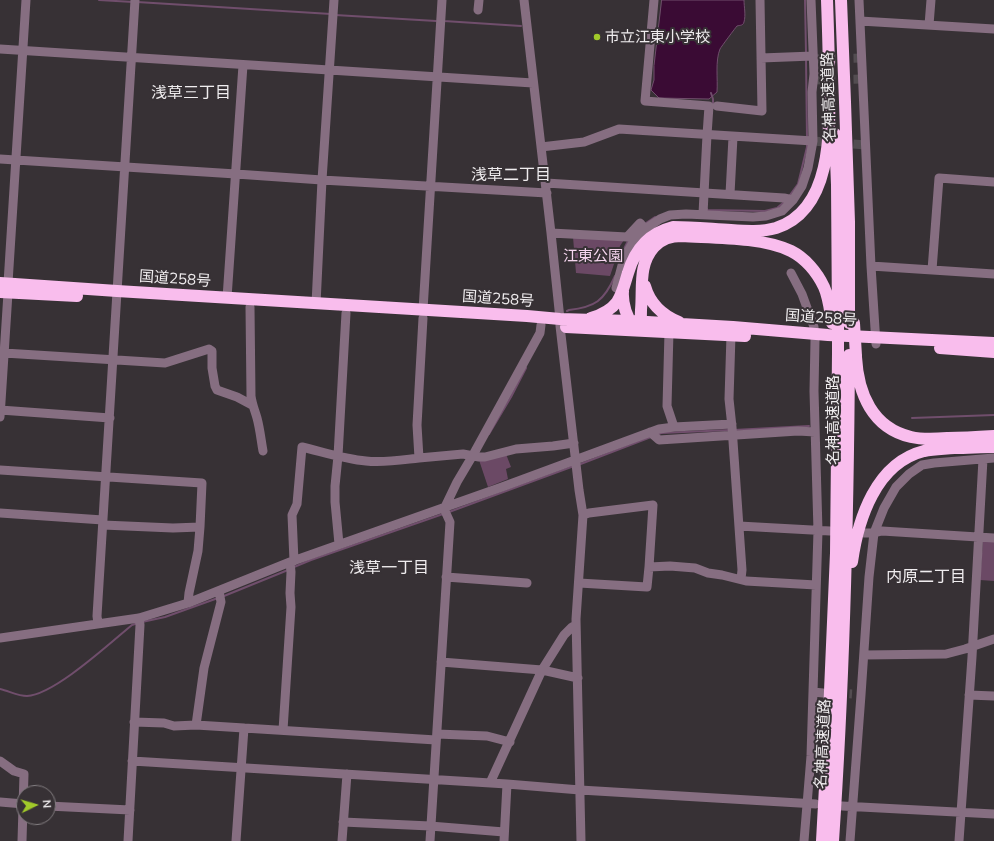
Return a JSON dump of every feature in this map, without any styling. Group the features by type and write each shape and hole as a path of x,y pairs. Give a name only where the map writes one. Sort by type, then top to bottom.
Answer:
{"highway":[{"path":"586,320 601,315 613,306 621,294 620,287 637,252 649,238 661,231 673,227 766,230 784,225 797,216 807,206 822,177 829,138 827,0"},
{"name":"名神高速道路","path":"830,0 848,458 841,714 833,841"},
{"name":"名神高速道路","path":"841,0 846,102 849,222 843,323"},
{"path":"636,324 644,264 655,246 660,241 673,236 741,240 769,244 792,252 807,263 813,270 824,288 828,299 843,323 844,354 856,368 863,395 879,419 894,431 910,437 930,439 994,436"},
{"path":"643,271 646,290 653,304 658,310 672,319 690,325"},
{"path":"620,287 626,314 636,324"},
{"name":"国道258号","path":"4,288 117,295 250,307 346,313 527,316 560,323 733,327 815,337"},
{"name":"国道258号","path":"117,295 228,298 316,304 541,325 586,320 636,324 669,332 815,337 994,352"},
{"name":"国道258号","path":"876,341 994,343"},
{"name":"名神高速道路","path":"822,841 833,630 837,458 834,409 844,354"},
{"path":"836,790 841,746 852,561 859,531 868,503 880,482 895,465 914,454 933,450 994,447"}],"street":[{"path":"0,417 4,353 4,288 16,160 26,0"},
{"path":"316,304 322,180 334,0"},
{"path":"419,458 417,425 442,0"},
{"path":"478,10 479,0"},
{"path":"524,0 583,514 576,625 581,841"},
{"path":"654,0 645,101 709,106 710,135 706,193 703,212"},
{"path":"717,106 762,111 760,0"},
{"path":"620,287 624,258 632,244 645,229 660,219 670,215 703,212 753,217 766,216 782,211 789,199 802,186 808,168 814,74 808,56 811,0"},
{"path":"859,0 871,266 876,341"},
{"path":"929,26 931,0"},
{"path":"98,624 97,616 135,2"},
{"path":"860,21 994,29"},
{"path":"0,49 533,82"},
{"path":"761,58 808,56"},
{"path":"228,298 243,65"},
{"path":"541,147 584,142 619,129 809,141"},
{"path":"730,194 733,136"},
{"path":"0,159 547,193"},
{"path":"932,270 939,178 994,182"},
{"path":"546,183 789,199"},
{"path":"551,233 627,237 640,223 645,229"},
{"path":"871,266 994,274"},
{"path":"791,273 802,294 814,326 815,337 814,391 818,531 811,756 811,804 804,841"},
{"path":"250,307 251,396 263,451"},
{"path":"339,544 335,486 346,313"},
{"path":"430,841 450,522 446,511 457,482 475,456 537,339 540,333 541,325"},
{"path":"669,332 667,406 674,427"},
{"path":"731,335 729,400 742,570 741,579"},
{"path":"4,353 165,363 209,349 212,351 212,368 217,390 237,397 252,405"},
{"path":"0,410 110,418"},
{"path":"0,638 98,624 139,621 188,603 220,595 339,544 446,511 502,487 577,463 652,435 659,429 674,427 815,432"},
{"path":"652,435 659,440 732,430"},
{"path":"283,730 291,607 292,515 297,504 302,447 351,459 384,462 463,454 485,457 516,449 574,443"},
{"path":"850,841 857,694 864,655 869,576 874,533 884,508 896,487 909,474 922,465 994,458"},
{"path":"959,841 983,459"},
{"path":"0,470 202,483 198,551 188,603"},
{"path":"579,583 647,587 653,505 583,514"},
{"path":"0,513 173,528 200,526"},
{"path":"739,526 830,531"},
{"path":"864,533 882,531 994,538"},
{"path":"649,567 670,566 695,568 708,573 746,581 816,585"},
{"path":"446,577 527,583"},
{"path":"196,725 204,668 221,602 220,595"},
{"path":"128,841 139,621"},
{"path":"490,783 542,670 564,635 572,626 576,625"},
{"path":"864,655 946,654 994,639"},
{"path":"441,662 542,670 578,678"},
{"path":"813,692 823,693"},
{"path":"969,694 994,696"},
{"path":"134,722 174,726 196,725 436,737 487,736 510,742"},
{"path":"236,841 244,728"},
{"path":"0,761 14,771 24,774 24,785"},
{"path":"132,761 811,804"},
{"path":"342,841 347,774"},
{"path":"344,822 430,826 504,836 507,784"},
{"path":"0,802 16,803"},
{"path":"56,806 130,810"},
{"path":"842,806 994,814"},
{"path":"22,841 23,825"}],"green space":[{"name":"江東公園","path":"573,237 624,240 620,246 610,276 576,273"},
{"path":"506,454 511,467 506,469 508,479 488,487 479,460"},
{"path":"983,540 994,541 994,581 980,580"}],"shaded area":[{"path":"662,0 744,0 744,23 737,26 720,49 717,64 717,92 709,99 659,98 651,90 654,80 654,66"}],"waterway":[{"path":"99,0 133,2"},
{"path":"805,0 806,53"},
{"path":"137,2 331,14"},
{"path":"335,15 436,21"},
{"path":"444,20 521,26"},
{"path":"806,60 807,137"},
{"path":"711,93 713,105"},
{"path":"790,195 798,184 807,144"},
{"path":"707,209 706,210 765,211 777,208 784,202"},
{"path":"646,223 655,217"},
{"path":"621,255 629,239"},
{"path":"567,311 586,307 598,301 607,291 615,276"},
{"path":"489,434 526,368"},
{"path":"912,418 994,415"},
{"path":"734,430 809,426"},
{"path":"657,435 661,433 730,430"},
{"path":"578,465 651,437"},
{"path":"449,512 574,466"},
{"path":"294,567 443,514"},
{"path":"224,596 288,570"},
{"path":"142,622 165,617 218,598"},
{"path":"0,689 27,696 52,687 81,667 132,625 138,623"}],"tunnel":[{"path":"813,59 862,58"},
{"path":"813,80 863,79"},
{"path":"813,141 866,145"},
{"path":"836,693 852,694"}],"place":[{"name":"市立江東小学校","path":"597,37"}],"district":[{"name":"浅草三丁目","path":"191,93"},
{"name":"浅草二丁目","path":"511,175"},
{"name":"浅草一丁目","path":"389,568"},
{"name":"内原二丁目","path":"926,577"}]}
